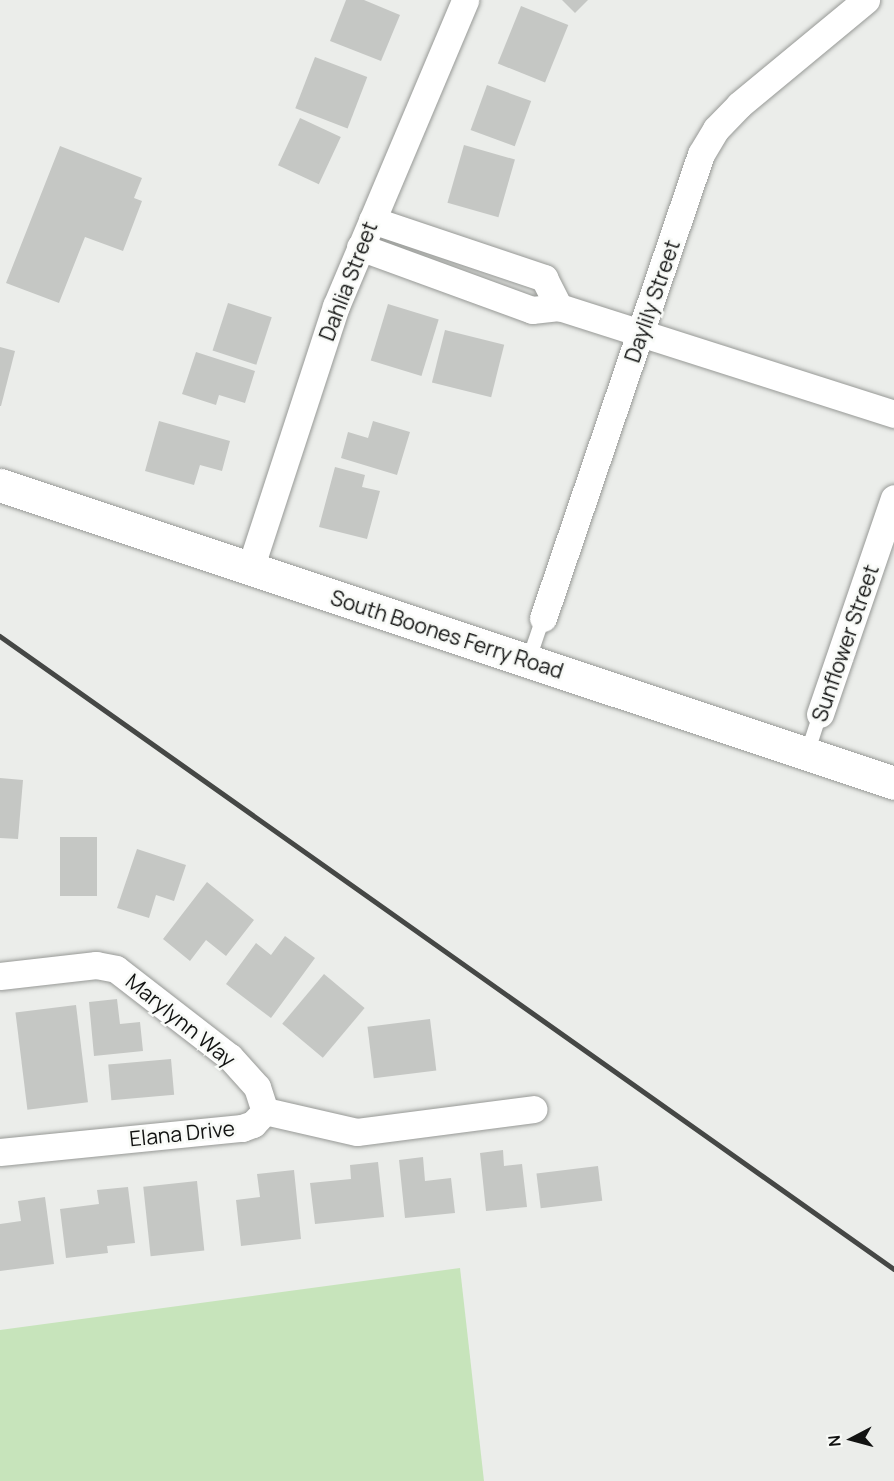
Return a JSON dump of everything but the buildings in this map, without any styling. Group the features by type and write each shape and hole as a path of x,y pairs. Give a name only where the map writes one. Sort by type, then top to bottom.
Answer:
{"main road":[{"name":"South Boones Ferry Road","path":"0,485 894,783"}],"street":[{"name":"Dahlia Street","path":"250,569 308,387 360,247 465,0"},
{"name":"Daylily Street","path":"543,618 701,154 716,129 866,0"},
{"path":"372,220 544,278 559,307"},
{"path":"360,247 532,310 559,307 894,414"},
{"name":"Sunflower Street","path":"820,714 894,498"},
{"name":"Marylynn Way","path":"0,976 96,965 116,969 230,1057 257,1087 265,1111"},
{"path":"265,1111 357,1132 534,1109"},
{"name":"Elana Drive","path":"0,1152 242,1128 253,1124 265,1111"}],"lane":[{"name":"Daylily Street","path":"528,662 543,618"},
{"name":"Sunflower Street","path":"807,754 820,714"}],"green space":[{"path":"460,1268 484,1481 0,1481 0,1330"}],"railway":[{"path":"0,636 894,1269"}]}
